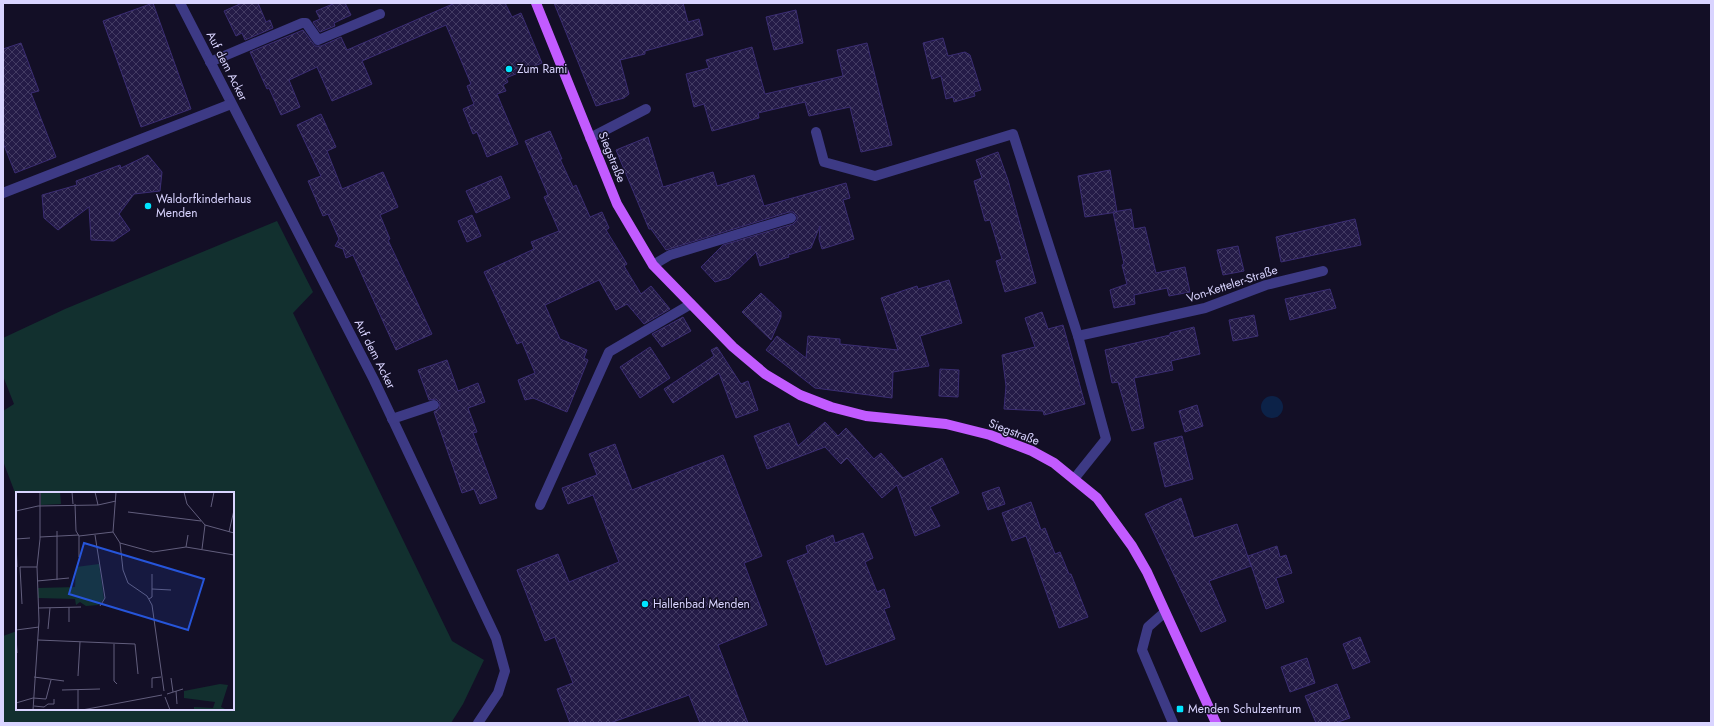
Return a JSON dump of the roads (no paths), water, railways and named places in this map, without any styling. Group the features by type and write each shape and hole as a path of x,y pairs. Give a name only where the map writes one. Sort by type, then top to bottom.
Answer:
{"main road":[{"name":"Siegstraße","path":"536,3 617,204 654,265 734,347 765,374 800,395 831,408 866,416 946,424 990,435 1032,451 1054,463 1098,498 1132,546 1154,584 1165,612 1216,723"}],"street":[{"name":"Auf dem Acker","path":"180,3 307,248 392,419 496,638 505,671 498,693 478,723"},
{"path":"210,62 302,23 306,23 310,26 318,40 380,14"},
{"path":"3,193 232,104"},
{"path":"590,138 646,109"},
{"path":"816,132 824,162 875,176 1013,134 1078,336 1106,439 1074,479"},
{"path":"654,265 670,255 792,218"},
{"name":"Von-Ketteler-Straße","path":"1078,336 1205,308 1266,285 1323,271"},
{"path":"540,505 609,352 691,304"},
{"path":"392,419 434,405"},
{"path":"1165,612 1148,627 1142,650 1173,723"}],"water":[{"path":"1272,396 1280,399 1283,407 1280,415 1272,418 1264,415 1261,407 1264,399"}],"place":[{"name":"Zum Rami","path":"509,69"},
{"name":"Waldorfkinderhaus Menden","path":"148,206"},
{"name":"Hallenbad Menden","path":"645,604"},
{"name":"Menden Schulzentrum","path":"1180,709"}]}
